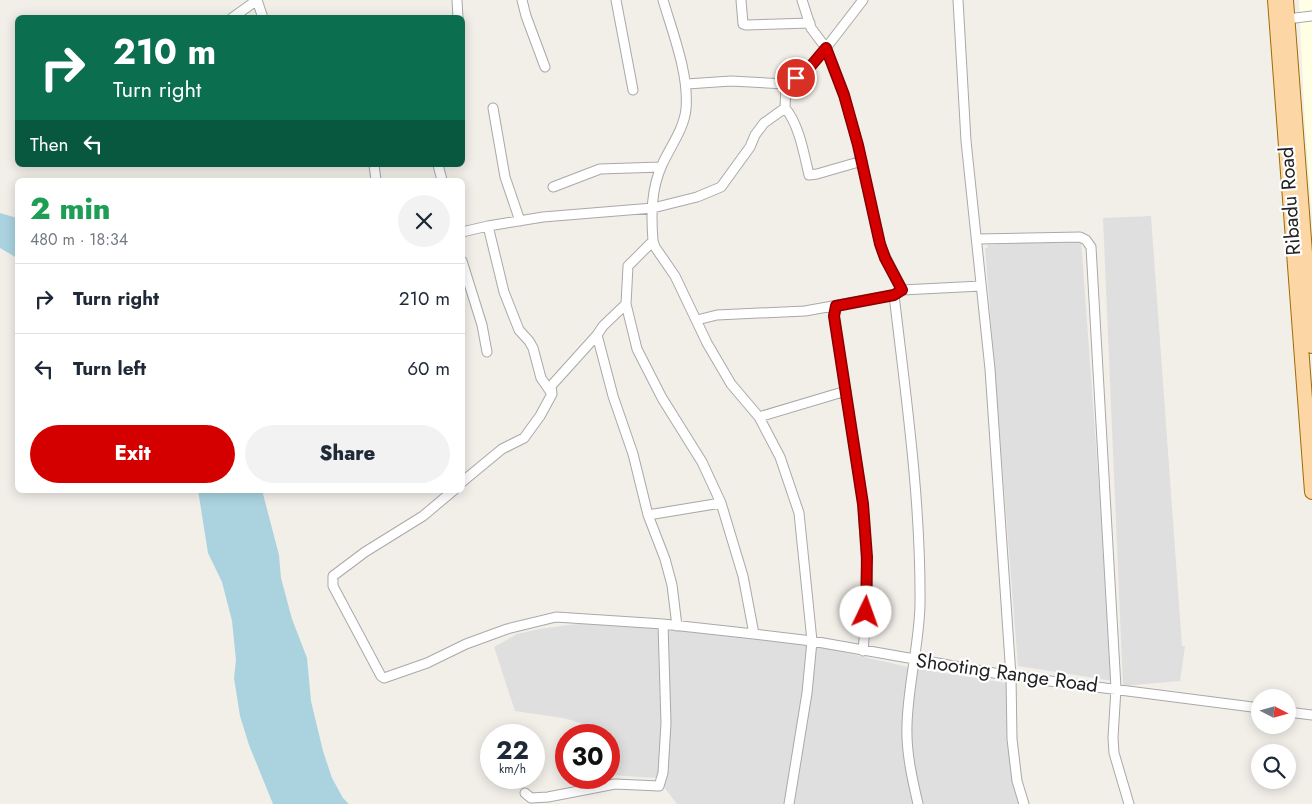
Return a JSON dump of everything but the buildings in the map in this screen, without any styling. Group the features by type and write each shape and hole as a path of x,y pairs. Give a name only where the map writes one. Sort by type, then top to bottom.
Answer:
{"main road":[{"name":"Ribadu Road","path":"1275,0 1289,111 1312,492"},
{"path":"1286,0 1289,111 1312,346"}],"street":[{"path":"236,15 257,0 262,15"},
{"path":"457,0 458,15"},
{"path":"522,0 526,16 546,67"},
{"path":"616,0 634,90"},
{"path":"663,0 686,84 686,110 682,124 661,167 654,188 655,247 675,276 708,343 731,384 759,417 780,457 799,513 812,642 789,804"},
{"path":"741,0 743,24 746,26 810,23"},
{"path":"802,0 810,28 826,48 844,95 862,160 880,244 898,292 917,523 920,606 907,725 908,749 918,804"},
{"path":"686,84 731,81 786,84 805,73 863,0"},
{"path":"958,0 966,142 990,369 1011,676 1012,739 1017,781 1024,804"},
{"path":"1287,19 1312,16"},
{"path":"786,84 785,108 795,124 809,175 862,160"},
{"path":"493,108 505,177 520,221"},
{"path":"465,231 488,226 587,212 653,208 697,197 721,187 750,147 755,135 764,123 785,108"},
{"path":"553,187 600,170 661,167"},
{"path":"488,226 504,292 519,330 533,348 541,378 552,394"},
{"path":"977,239 1080,237 1086,240 1091,247 1116,688 1114,753 1129,804"},
{"path":"654,241 628,266 626,304 637,349 662,398 702,462 721,503 743,576 754,634"},
{"path":"465,271 482,325 487,352"},
{"path":"697,320 717,315 805,311 898,292 980,286"},
{"path":"465,480 502,449 524,438 540,416 552,394 551,386 603,326 626,304"},
{"path":"836,306 834,316 863,504 868,592 864,652"},
{"path":"597,335 613,396 633,454 648,515 665,559 672,585 678,626"},
{"path":"759,417 846,391"},
{"name":"Shooting Range Road","path":"450,493 423,516 365,552 333,576 333,586 381,676 389,678 482,638 508,629 556,617 663,624 754,634 1011,676 1251,707"},
{"path":"648,515 721,503"},
{"path":"525,793 531,798 548,797 614,784 659,786 663,773 666,723 663,624"},
{"path":"1296,713 1312,715"}],"shaded area":[{"path":"1299,0 1312,0 1312,216 1305,126"},
{"path":"1151,216 1182,646 1185,646 1180,681 1123,686 1103,218"},
{"path":"1081,239 1113,681 1018,666 985,248 988,248 987,245"},
{"path":"591,622 696,631 807,644 908,667 1006,683 1016,789 1020,804 677,804 657,778 620,776 620,724 584,724 563,718 515,711 494,647 517,634"}],"water":[{"path":"0,213 15,217 15,257 0,248"},
{"path":"198,493 263,493 279,555 281,578 292,619 307,658 311,701 323,751 332,778 343,798 349,804 273,804 249,745 240,716 234,678 236,660 232,621 222,582 208,553"}],"route":[{"path":"796,78 805,73 826,48 844,95 858,145 880,244 885,258 902,290 894,295 836,306 834,316 863,504 868,592 866,612"}]}
